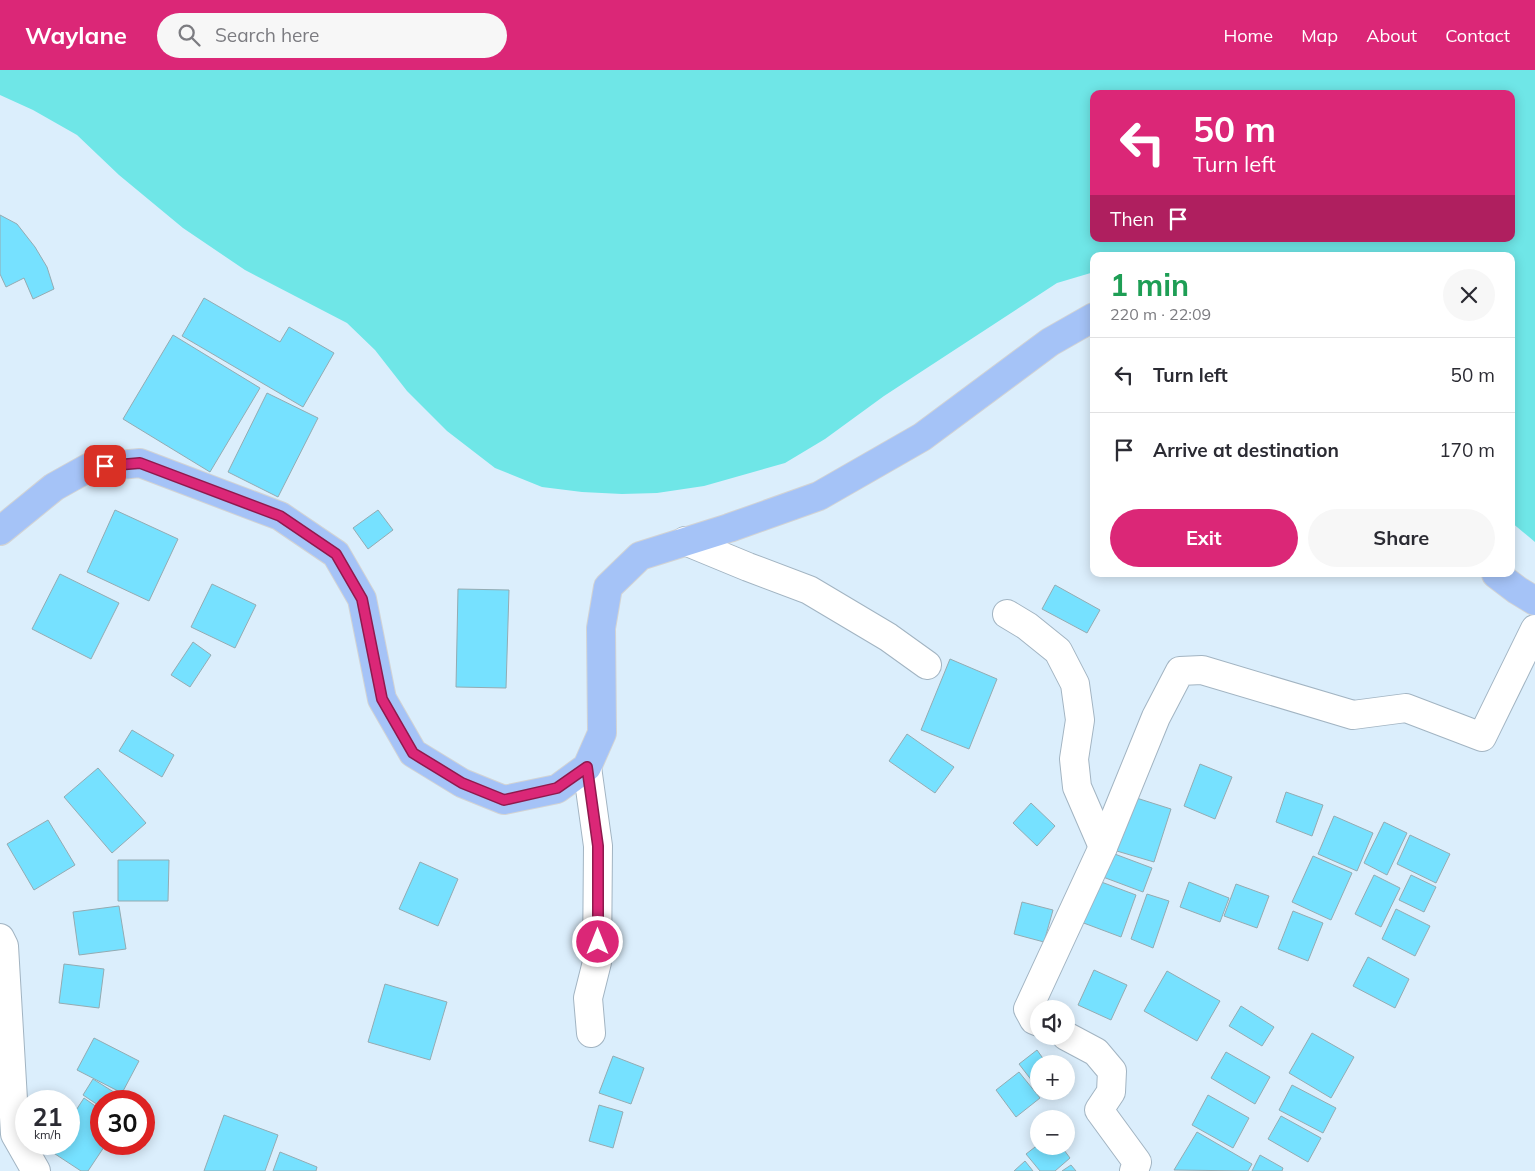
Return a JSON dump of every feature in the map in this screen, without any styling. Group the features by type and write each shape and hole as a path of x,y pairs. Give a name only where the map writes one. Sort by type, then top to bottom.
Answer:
{"main road":[{"path":"0,531 54,487 88,468 140,463 280,516 336,554 362,599 382,699 413,753 462,783 504,800 557,788 587,767 602,733 601,628 608,587 640,556 819,496 922,437 1050,342 1090,319"},
{"path":"1500,577 1535,601"}],"street":[{"path":"685,542 810,590 888,637 927,665"},
{"path":"1007,614 1027,626 1058,651 1075,684 1080,720 1074,759 1077,787 1103,847"},
{"path":"1032,1000 1103,847 1156,717 1180,671 1202,670 1353,715 1406,708 1482,738 1535,629"},
{"path":"587,767 598,846 598,962 588,998 591,1033"},
{"path":"0,938 4,946 15,1134 36,1171"},
{"path":"1075,1041 1096,1052 1112,1071 1111,1092 1099,1110 1137,1162 1134,1171"}],"shaded area":[{"path":"0,70 1535,70 1535,542 1515,525 1515,252 1090,252 1090,273 1057,283 884,396 825,439 785,463 704,486 657,493 582,492 542,487 495,468 447,431 407,391 375,350 347,323 245,270 183,228 119,175 77,135 33,110 0,95"}],"building":[{"path":"0,215 17,224 35,247 47,267 54,289 33,299 24,278 6,287 0,274"},
{"path":"204,298 280,342 289,327 334,353 303,407 182,336"},
{"path":"173,335 260,388 210,472 123,419"},
{"path":"267,393 318,418 278,497 228,472"},
{"path":"115,510 178,539 149,601 87,572"},
{"path":"378,510 393,530 368,549 353,528"},
{"path":"60,574 119,603 91,659 32,629"},
{"path":"212,584 256,605 235,648 191,627"},
{"path":"1055,585 1100,610 1087,633 1042,609"},
{"path":"458,589 509,590 506,688 456,687"},
{"path":"193,642 211,655 190,687 171,675"},
{"path":"950,659 997,679 969,749 921,730"},
{"path":"132,730 174,755 162,777 119,751"},
{"path":"907,734 954,767 935,793 889,761"},
{"path":"1200,764 1232,777 1215,819 1184,806"},
{"path":"98,768 146,823 112,853 64,797"},
{"path":"1286,792 1323,805 1312,836 1276,822"},
{"path":"1127,795 1171,809 1154,862 1110,849"},
{"path":"1031,803 1055,826 1037,846 1013,823"},
{"path":"1334,816 1373,833 1357,871 1318,854"},
{"path":"48,820 75,865 34,890 7,844"},
{"path":"1384,822 1407,833 1387,875 1364,863"},
{"path":"1410,835 1450,854 1436,883 1397,864"},
{"path":"1104,850 1152,868 1143,892 1095,874"},
{"path":"1313,856 1352,873 1331,920 1292,902"},
{"path":"118,860 169,860 168,901 118,901"},
{"path":"420,862 458,879 438,926 399,909"},
{"path":"1374,875 1400,888 1381,927 1355,914"},
{"path":"1411,875 1436,887 1424,912 1399,900"},
{"path":"1096,880 1136,895 1121,937 1081,922"},
{"path":"1189,882 1229,898 1220,922 1180,907"},
{"path":"1236,884 1269,896 1257,928 1224,916"},
{"path":"1147,894 1169,901 1153,948 1131,939"},
{"path":"1022,902 1053,910 1044,942 1014,934"},
{"path":"119,906 126,949 79,955 73,912"},
{"path":"1396,909 1430,926 1415,956 1382,939"},
{"path":"1293,911 1323,923 1308,961 1278,949"},
{"path":"1368,957 1409,979 1395,1008 1353,986"},
{"path":"64,964 104,969 99,1008 59,1003"},
{"path":"1094,970 1127,985 1111,1020 1078,1005"},
{"path":"1167,971 1220,1001 1197,1041 1144,1011"},
{"path":"385,984 447,1002 430,1060 368,1042"},
{"path":"1241,1006 1274,1027 1262,1046 1229,1026"},
{"path":"1312,1033 1354,1057 1331,1098 1289,1073"},
{"path":"94,1038 139,1061 124,1090 116,1090 77,1070"},
{"path":"1037,1050 1041,1055 1031,1055"},
{"path":"1226,1052 1270,1077 1255,1104 1211,1078"},
{"path":"1030,1055 1030,1078 1019,1064"},
{"path":"613,1056 644,1068 631,1104 599,1093"},
{"path":"1019,1072 1030,1086 1030,1100 1037,1100 1016,1117 996,1090"},
{"path":"93,1079 110,1090 90,1090 90,1100 83,1095"},
{"path":"1292,1085 1336,1108 1323,1133 1279,1110"},
{"path":"1208,1095 1249,1118 1233,1148 1192,1125"},
{"path":"84,1098 90,1102 90,1155 99,1155 88,1171 81,1171 57,1155 80,1155 80,1104"},
{"path":"599,1105 623,1112 613,1148 589,1141"},
{"path":"224,1115 278,1135 265,1171 204,1171"},
{"path":"1281,1116 1321,1138 1308,1162 1268,1139"},
{"path":"1197,1132 1252,1164 1248,1171 1174,1170"},
{"path":"1030,1151 1030,1155 1068,1155 1070,1158 1055,1171 1040,1171 1026,1154"},
{"path":"280,1152 317,1167 316,1171 273,1171"},
{"path":"1260,1155 1283,1168 1282,1171 1252,1171"},
{"path":"1025,1161 1033,1171 1014,1171"},
{"path":"1071,1165 1076,1171 1062,1171"}],"route":[{"path":"105,466 140,463 280,516 336,554 362,599 382,699 413,753 462,783 504,800 557,788 587,767 598,846 598,942"}]}
